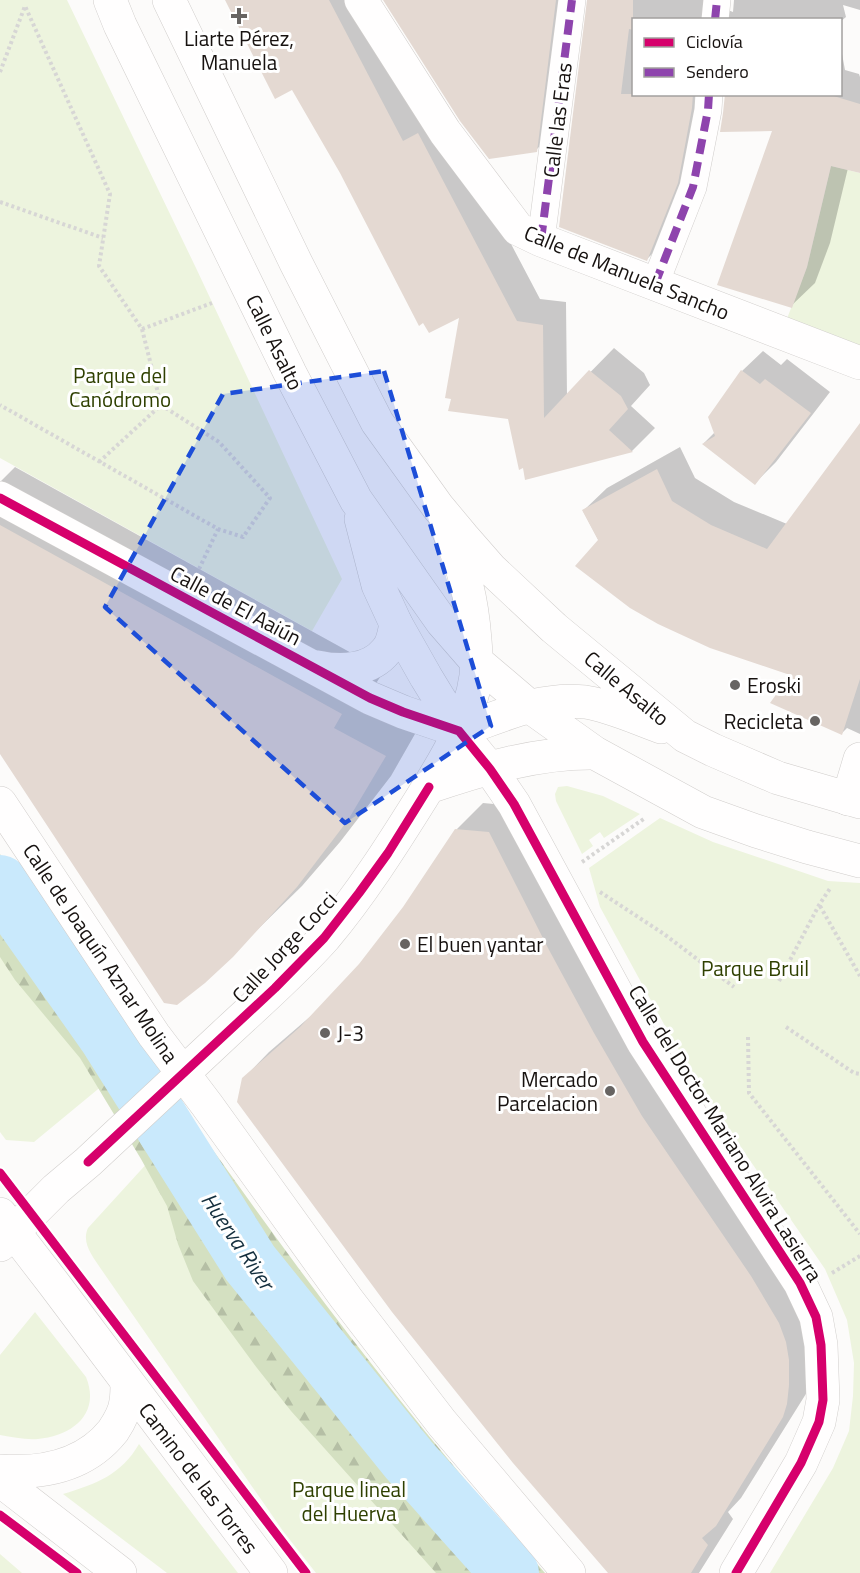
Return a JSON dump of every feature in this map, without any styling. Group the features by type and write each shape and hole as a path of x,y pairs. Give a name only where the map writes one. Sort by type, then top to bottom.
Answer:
{"main road":[{"name":"Calle Asalto","path":"110,0 120,25 290,373 356,500 442,622 476,662 529,706 595,753 703,812 807,847 860,861"},
{"name":"Calle Asalto","path":"169,0 296,263 377,422 438,507 491,569 554,628 685,736 777,778 857,784"},
{"name":"Calle de Manuela Sancho","path":"361,0 445,132 518,229 541,240 860,363"},
{"name":"Calle de El Aaiún","path":"0,498 370,698 459,732"},
{"path":"356,500 378,585 396,624 459,732 529,706 566,701 586,702 607,707 685,736"},
{"name":"Calle Asalto","path":"438,507 452,538 469,589 473,614 476,675 469,709 459,732"},
{"name":"Calle de El Aaiún","path":"311,665 327,669 366,666 386,652 392,641 396,624"},
{"name":"Calle del Doctor Mariano Alvira Lasierra","path":"459,732 490,769 514,804 643,1042 800,1283 816,1317 822,1345 823,1400 819,1422 801,1463 736,1573"},
{"name":"Calle Jorge Cocci","path":"4,1230 88,1162 275,988 324,938 388,853 429,787 459,732"},
{"path":"429,787 467,774 521,761 563,754 595,753"},
{"name":"Calle de Joaquín Aznar Molina","path":"0,803 154,1035 176,1080"},
{"path":"176,1080 442,1423 569,1573"},
{"name":"Camino de las Torres","path":"4,1230 127,1383 271,1573"},
{"name":"Camino de las Torres","path":"0,1471 32,1472 50,1469 88,1454 104,1442 116,1426 126,1402 127,1383"},
{"path":"0,1480 120,1573"}],"street":[{"name":"Calle las Eras","path":"541,240 572,0"},
{"path":"715,18 717,0"},
{"path":"656,284 693,187 709,96"}],"path":[{"path":"0,72 25,6 110,195 99,266 142,329 161,405 219,442 270,498 243,537 218,529 0,405"},
{"path":"0,202 103,238"},
{"path":"142,329 212,303"},
{"path":"99,462 161,405"},
{"path":"196,573 218,529"},
{"path":"575,868 646,817"},
{"path":"779,981 819,905 832,886"},
{"path":"598,890 664,934 734,987"},
{"path":"819,905 860,976"},
{"path":"786,1027 854,1073 860,1074"},
{"path":"748,1037 748,1093 860,1234"},
{"path":"832,1273 860,1256"}],"highlighted area":[{"path":"384,371 491,726 345,823 105,607 223,394"}],"green space":[{"name":"Parque del Canódromo","path":"0,0 67,0 342,579 312,631 0,458"},
{"path":"831,166 860,173 860,363 781,334 807,267"},
{"path":"567,786 603,796 640,814 604,838 600,832 589,840 593,846 582,854 556,801 555,794 558,787"},
{"name":"Parque Bruil","path":"660,818 713,842 828,881 860,883 860,1573 770,1573 833,1468 849,1431 854,1363 847,1320 825,1269 729,1130 671,1037 600,907 589,868"},
{"path":"0,854 134,1057 189,1123 192,1121 294,1262 385,1381 545,1573 436,1573 291,1411 257,1368 193,1281 178,1244 167,1206 80,1058 15,980 0,957"},
{"path":"0,882 126,1066 34,1142 6,1140 0,1132"},
{"name":"Parque lineal del Huerva","path":"171,1137 507,1573 316,1573 283,1531 98,1264 87,1244 88,1228"},
{"path":"35,1312 86,1377 90,1390 90,1402 80,1421 62,1433 33,1439 0,1435 0,1355"},
{"path":"139,1444 238,1573 167,1573 63,1494 107,1477 132,1455"},
{"path":"0,1554 22,1573 0,1573"}],"building":[{"path":"225,0 329,0 403,141 418,133 517,321 543,325 544,418 589,370 621,396 628,409 609,430 633,452 525,480 523,468 519,470 508,419 448,411 451,399 445,398 459,318 429,333 423,323 419,326 340,173 292,90 275,99"},
{"path":"383,0 556,0 537,152 489,159 460,121"},
{"path":"587,0 633,0 632,30 629,29 621,94 693,96 678,183 647,261 559,227"},
{"path":"725,96 834,96 860,104 860,173 831,166 807,267 792,308 717,285 772,131 720,132"},
{"path":"741,370 760,384 765,379 811,413 755,485 702,444 715,436 708,417"},
{"path":"860,423 860,679 842,735 770,703 790,675 710,648 658,624 630,608 575,566 598,540 582,510 657,469 672,501 711,525 767,549"},
{"path":"0,525 342,714 334,728 386,756 348,820 297,887 233,957 177,1005 164,1003 0,754"},
{"path":"455,829 489,832 548,948 642,1116 751,1276 779,1323 786,1342 789,1385 783,1417 716,1526 702,1538 708,1545 691,1573 608,1573 513,1463 392,1312 237,1102 242,1078 300,1027 359,964 403,907"}],"waterway":[{"name":"Huerva River","path":"0,884 108,1037 250,1263 409,1460 510,1573"}],"marked path":[{"path":"541,240 572,0"},
{"path":"715,18 717,0"},
{"path":"655,284 693,187 709,96"}],"cycle path":[{"path":"0,498 370,698 459,731 490,769 514,804 643,1042 800,1283 816,1317 821,1345 823,1400 819,1422 801,1463 736,1573"},
{"path":"88,1162 275,988 324,938 388,853 429,787"},
{"path":"0,1173 306,1573"},
{"path":"0,1515 77,1573"}],"place":[{"name":"Liarte Pérez, Manuela","path":"239,16"},
{"name":"Eroski","path":"735,685"},
{"name":"Recicleta","path":"815,721"},
{"name":"El buen yantar","path":"405,944"},
{"name":"J-3","path":"325,1033"},
{"name":"Mercado Parcelacion","path":"610,1091"}]}
